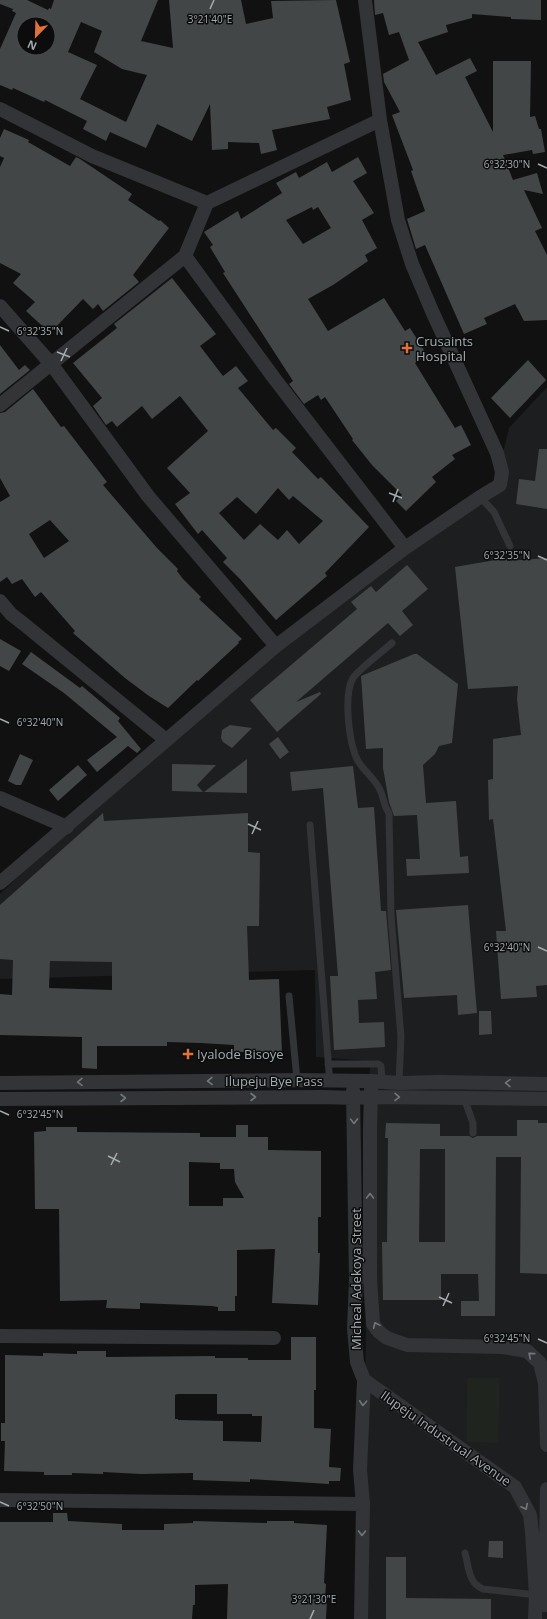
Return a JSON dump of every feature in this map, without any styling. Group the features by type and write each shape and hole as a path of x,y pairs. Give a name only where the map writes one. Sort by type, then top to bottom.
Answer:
{"street":[{"path":"0,883 276,646 405,548 480,497 500,486 502,472 497,453 412,264 398,220 380,120 365,0"},
{"path":"0,110 92,156 207,203"},
{"path":"0,405 52,365 185,256 207,203 380,120"},
{"path":"185,256 274,378 405,548"},
{"path":"0,306 52,365 148,496 276,646"},
{"path":"0,601 16,618 166,740"},
{"path":"0,798 67,827"},
{"name":"Ilupeju Bye Pass","path":"0,1083 297,1080 353,1082 373,1081 399,1083 439,1082 547,1084"},
{"name":"Micheal Adekoya Street","path":"373,1081 370,1130 370,1279 373,1324 379,1332 387,1338 407,1345 502,1347 527,1351 540,1363 546,1383"},
{"name":"Micheal Adekoya Street","path":"353,1082 356,1281 354,1328 357,1362 364,1380 360,1470 363,1504 361,1619"},
{"name":"Ilupeju Bye Pass","path":"0,1099 354,1098 372,1096 547,1099"},
{"path":"0,1336 274,1338"},
{"name":"Ilupeju Industrual Avenue","path":"364,1380 515,1487 530,1515 536,1595 535,1619"},
{"path":"546,1383 547,1445"},
{"path":"544,1619 547,1489"},
{"path":"0,1500 363,1504"}],"lane":[{"path":"480,497 494,512 510,546"},
{"path":"392,643 353,677 347,701 354,750 358,761 379,787 389,813 391,915 401,1037 399,1083"},
{"path":"310,825 330,1079 323,1081"},
{"path":"289,996 297,1080"},
{"path":"328,1064 378,1064 381,1066 382,1081 373,1081"},
{"path":"464,1098 473,1123 473,1133"},
{"path":"466,1553 472,1582 476,1586 482,1589 536,1595"}],"shaded area":[{"path":"547,387 547,1619 363,1619 370,1061 316,1057 315,970 0,979 0,894 124,776 413,543 494,491 509,428"},
{"path":"467,1378 500,1378 498,1443 466,1442"}],"building":[{"path":"0,0 27,0 48,10 49,8 51,9 54,0 158,0 141,41 173,48 169,0 241,0 246,24 273,18 271,1 336,0 350,62 344,64 351,100 327,107 330,119 272,130 277,150 261,154 259,143 228,142 228,149 212,150 210,104 192,141 157,124 146,148 110,132 106,141 83,129 87,121 45,100 44,102 13,88 12,90 0,85 0,49 16,13 12,11 13,9 0,4","holes":["81,22 102,31 94,52 122,69 147,75 126,122 80,99 97,65 68,52"]},
{"path":"374,0 541,0 541,20 511,19 511,17 472,14 472,18 446,25 448,32 418,42 436,75 470,58 477,71 465,77 493,132 493,61 531,61 530,117 535,116 539,129 541,129 545,152 533,154 532,150 503,155 513,180 537,173 543,194 524,190 542,228 535,231 547,255 547,320 524,321 515,304 484,318 487,324 464,334 425,245 416,249 407,219 425,211 411,171 413,170 392,115 400,112 384,82 383,74 409,60 399,32 389,35 383,13 375,15"},
{"path":"4,129 29,140 28,142 70,166 76,157 80,159 132,194 128,200 159,221 160,220 169,228 133,275 139,282 103,311 98,304 93,309 83,299 50,333 26,311 35,302 13,283 21,274 0,263 0,167 4,158 0,156 0,138"},
{"path":"358,157 367,173 353,181 374,213 362,220 377,248 365,255 368,261 333,285 308,299 328,331 384,298 405,331 410,328 427,355 415,363 455,428 461,425 471,445 452,455 455,459 432,477 436,482 406,511 396,501 402,495 372,465 352,440 353,439 325,397 321,400 318,395 304,404 289,384 293,381 223,273 225,272 210,247 213,245 204,232 238,211 241,219 282,193 276,183 296,172 299,178 327,162 332,172","holes":["312,207 313,210 318,207 331,228 303,244 286,220"]},
{"path":"172,278 216,334 200,346 223,376 236,366 248,381 238,388 273,430 276,428 296,448 292,452 318,479 321,477 369,527 325,573 327,576 276,620 223,562 227,558 202,530 198,534 175,504 190,493 167,468 208,431 180,396 152,419 142,406 117,427 112,421 106,425 93,406 102,398 73,363 117,328 114,324","holes":["278,488 289,500 293,496 323,521 299,544 287,530 278,540 260,524 244,540 219,513 237,497 256,514"]},
{"path":"0,345 19,370 25,365 30,370 0,394"},
{"path":"528,360 546,380 510,418 491,398"},
{"path":"33,389 61,427 64,426 107,482 103,485 157,548 178,569 177,571 183,579 201,597 199,599 242,639 168,708 125,678 73,633 75,631 41,592 35,597 22,579 12,584 7,577 0,582 0,502 10,496 0,478 0,413 5,412","holes":["50,520 69,541 44,558 29,534"]},
{"path":"539,449 547,449 547,509 516,504 519,479 535,481"},
{"path":"507,558 507,561 547,558 547,985 536,986 537,997 501,999 496,931 506,931 493,819 489,820 488,780 493,779 493,739 521,735 517,699 518,686 468,689 455,567"},
{"path":"407,565 428,589 402,611 413,625 400,636 388,623 296,702 320,692 321,694 277,732 250,700 357,609 351,602 371,586 376,592"},
{"path":"0,639 21,651 9,671 0,666"},
{"path":"31,652 80,688 82,686 120,718 118,721 141,749 137,753 128,746 97,772 87,760 117,737 64,693 22,664"},
{"path":"417,654 458,684 452,743 439,746 435,754 423,765 426,803 456,801 460,857 468,856 469,873 407,876 406,859 420,859 417,815 394,816 389,802 383,768 383,748 366,749 361,676"},
{"path":"230,725 252,728 232,748 223,742 221,738 222,730"},
{"path":"278,737 289,752 280,759 269,744"},
{"path":"20,754 33,760 21,785 16,785 8,781"},
{"path":"247,759 247,793 204,792"},
{"path":"172,764 216,765 197,785 203,792 172,791"},
{"path":"78,765 87,775 58,801 49,790"},
{"path":"353,766 358,808 374,807 381,911 386,911 391,970 375,972 377,999 358,1000 359,1023 384,1022 385,1047 334,1050 330,976 338,976 323,788 292,791 290,772"},
{"path":"103,813 104,821 248,813 248,852 260,853 259,926 247,926 249,980 279,979 282,1054 234,1052 234,1045 201,1043 167,1042 167,1046 97,1046 97,1069 82,1068 82,1037 0,1035 0,994 12,995 13,960 0,959 0,905","holes":["50,961 112,962 112,990 49,988"]},
{"path":"468,905 477,1013 458,1015 457,995 404,998 396,910"},
{"path":"479,1011 491,1011 492,1034 479,1035"},
{"path":"517,1120 538,1120 538,1123 547,1123 547,1274 520,1273 521,1157 496,1157 495,1316 461,1316 461,1301 479,1301 478,1274 441,1274 441,1300 383,1300 382,1242 387,1242 388,1138 385,1138 386,1123 440,1124 440,1136 469,1136 473,1138 477,1136 517,1136","holes":["420,1149 445,1149 445,1242 419,1242"]},
{"path":"236,1125 248,1125 248,1137 268,1137 268,1150 321,1151 321,1217 318,1217 318,1253 320,1253 318,1305 272,1303 275,1249 237,1250 237,1296 235,1296 235,1311 218,1311 218,1307 212,1306 140,1303 140,1309 106,1308 107,1300 60,1301 59,1209 35,1209 34,1132 46,1131 46,1127 77,1127 77,1132 200,1133 200,1137 236,1137","holes":["189,1162 220,1163 220,1169 234,1169 235,1182 244,1198 223,1198 223,1206 189,1206"]},
{"path":"291,1337 316,1337 314,1428 331,1429 329,1467 341,1468 340,1481 329,1481 329,1484 250,1479 250,1482 193,1480 193,1473 141,1474 103,1472 103,1474 72,1473 72,1475 44,1475 44,1472 4,1471 5,1441 1,1441 1,1423 5,1423 5,1355 43,1356 43,1353 77,1354 77,1351 106,1351 106,1357 215,1356 215,1358 248,1358 248,1360 291,1360","holes":["217,1394 217,1414 252,1414 252,1416 262,1416 261,1442 223,1441 223,1421 175,1419 175,1395"]},
{"path":"53,1513 67,1513 68,1521 122,1524 122,1530 164,1530 164,1524 193,1523 193,1521 267,1523 267,1521 294,1521 294,1523 327,1525 324,1583 326,1584 325,1599 327,1599 326,1619 227,1619 228,1584 195,1585 195,1605 193,1605 192,1619 0,1619 0,1522 53,1522"},
{"path":"489,1541 503,1541 503,1558 488,1557"},
{"path":"386,1557 406,1557 406,1598 491,1599 491,1619 386,1619"}],"place":[{"name":"Crusaints Hospital","path":"407,348"},
{"name":"Iyalode Bisoye","path":"188,1054"}]}
